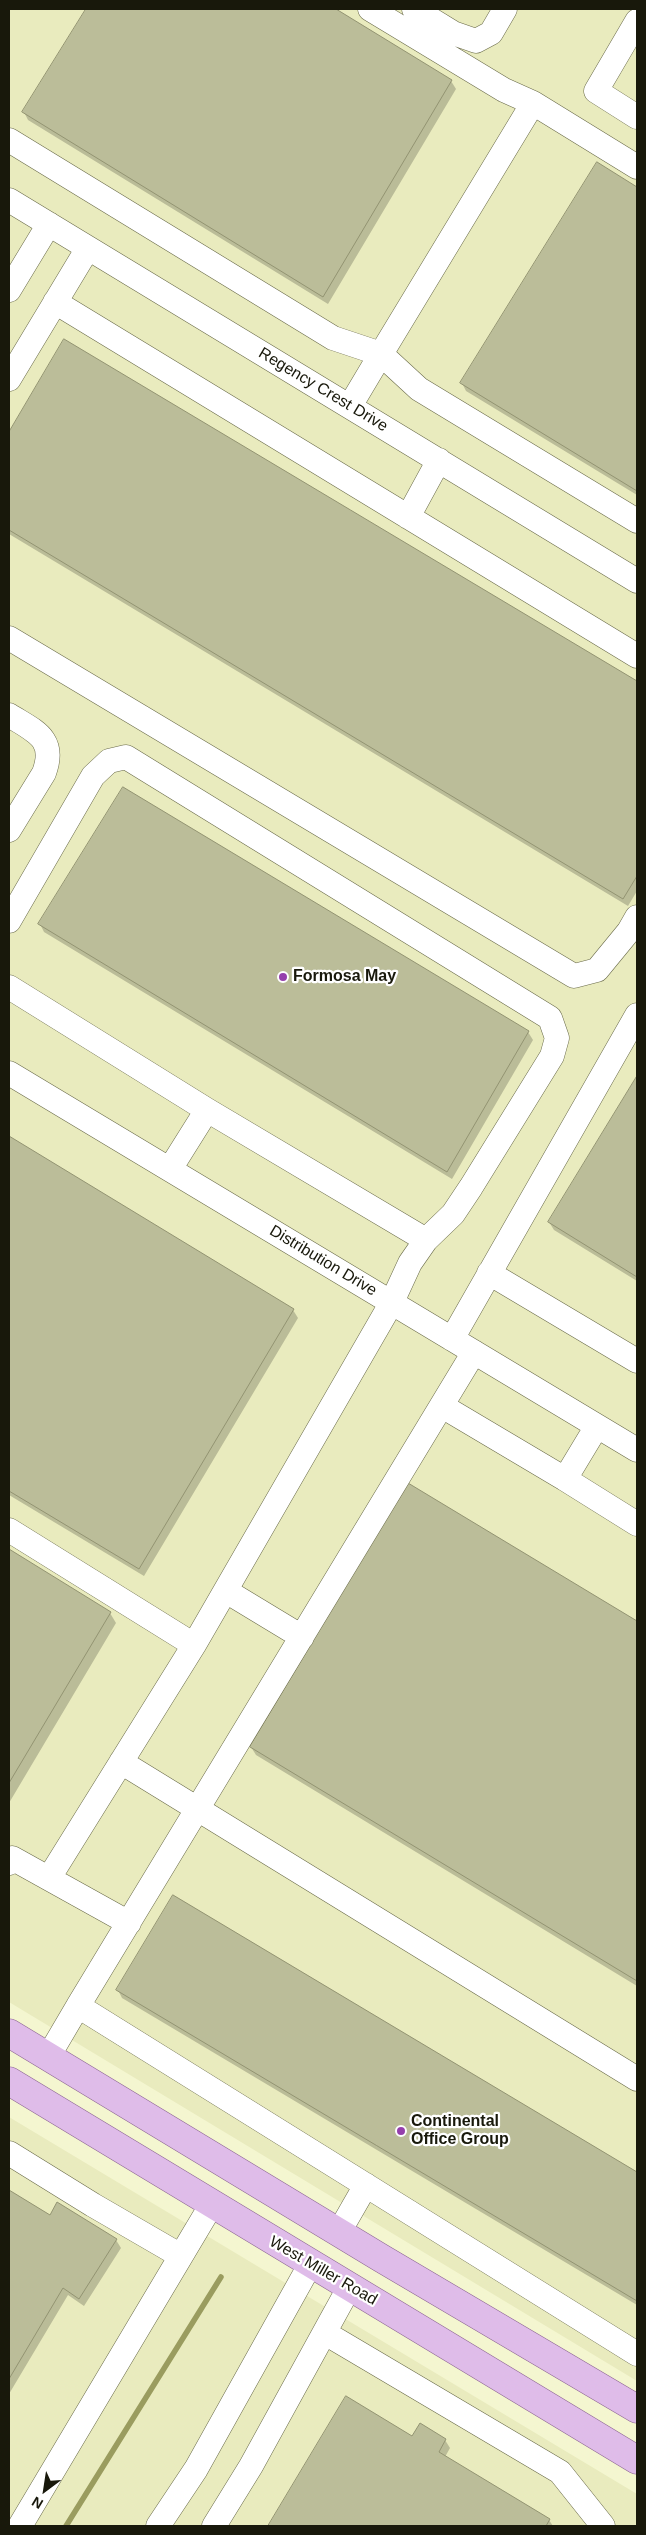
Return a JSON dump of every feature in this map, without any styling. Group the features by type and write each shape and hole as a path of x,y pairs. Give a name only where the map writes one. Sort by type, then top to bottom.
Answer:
{"main road":[{"path":"9,2033 637,2409"},
{"path":"18,2087 48,2057"},
{"name":"West Miller Road","path":"18,2087 637,2460"},
{"path":"311,2263 339,2232"}],"street":[{"path":"370,9 504,90 533,103 637,167"},
{"path":"414,9 453,33 476,41 491,33 505,9"},
{"path":"637,20 596,91 637,116"},
{"path":"350,406 533,103"},
{"path":"9,140 333,338 381,354 419,390 637,521"},
{"name":"Regency Crest Drive","path":"9,200 637,581"},
{"path":"9,290 49,224"},
{"path":"9,379 88,248"},
{"path":"55,302 637,656"},
{"path":"408,517 438,460"},
{"path":"9,638 574,976 597,970 629,931 637,917"},
{"path":"9,716 38,733 46,742 48,762 44,772 9,830"},
{"path":"9,921 93,776 109,761 126,757 550,1018 557,1038 552,1056 472,1186 453,1214 426,1240 410,1263 392,1302 226,1591 49,1878"},
{"path":"9,988 207,1110 426,1240"},
{"path":"452,1339 637,1015"},
{"name":"Distribution Drive","path":"9,1073 637,1450"},
{"path":"170,1169 207,1110"},
{"path":"489,1273 637,1361"},
{"path":"48,2057 474,1352"},
{"path":"442,1406 637,1524"},
{"path":"565,1479 597,1426"},
{"path":"9,1530 194,1645"},
{"path":"226,1591 302,1637"},
{"path":"121,1762 637,2079"},
{"path":"9,1863 12,1858 129,1922"},
{"path":"78,2006 637,2354"},
{"path":"9,2153 93,2205 182,2256"},
{"path":"339,2232 366,2185"},
{"path":"20,2526 206,2214 215,2207"},
{"path":"158,2526 196,2469 311,2263"},
{"path":"214,2526 251,2466 350,2286"},
{"path":"324,2333 560,2472 603,2526"}],"shaded area":[{"path":"9,9 637,9 637,2381 9,2002"},
{"path":"9,2117 637,2494 637,2526 9,2526"}],"building":[{"path":"86,9 336,9 452,80 323,297 22,112"},
{"path":"597,162 637,187 637,491 460,383"},
{"path":"64,339 637,681 637,876 623,899 9,530 9,432"},
{"name":"Formosa May","path":"123,787 529,1031 447,1172 38,924"},
{"path":"637,1076 637,1277 548,1222"},
{"path":"9,1136 294,1309 139,1569 9,1491"},
{"path":"408,1483 637,1621 637,1981 250,1747"},
{"path":"9,1549 111,1612 9,1783"},
{"path":"173,1895 637,2172 637,2301 116,1990"},
{"path":"9,2190 50,2215 57,2202 117,2239 79,2299 63,2288 9,2379"},
{"path":"346,2396 412,2436 420,2423 446,2439 439,2452 550,2519 546,2526 268,2526"}],"waterway":[{"path":"66,2526 221,2277"}],"place":[{"name":"Formosa May","path":"283,977"},
{"name":"Continental Office Group","path":"401,2131"}]}
